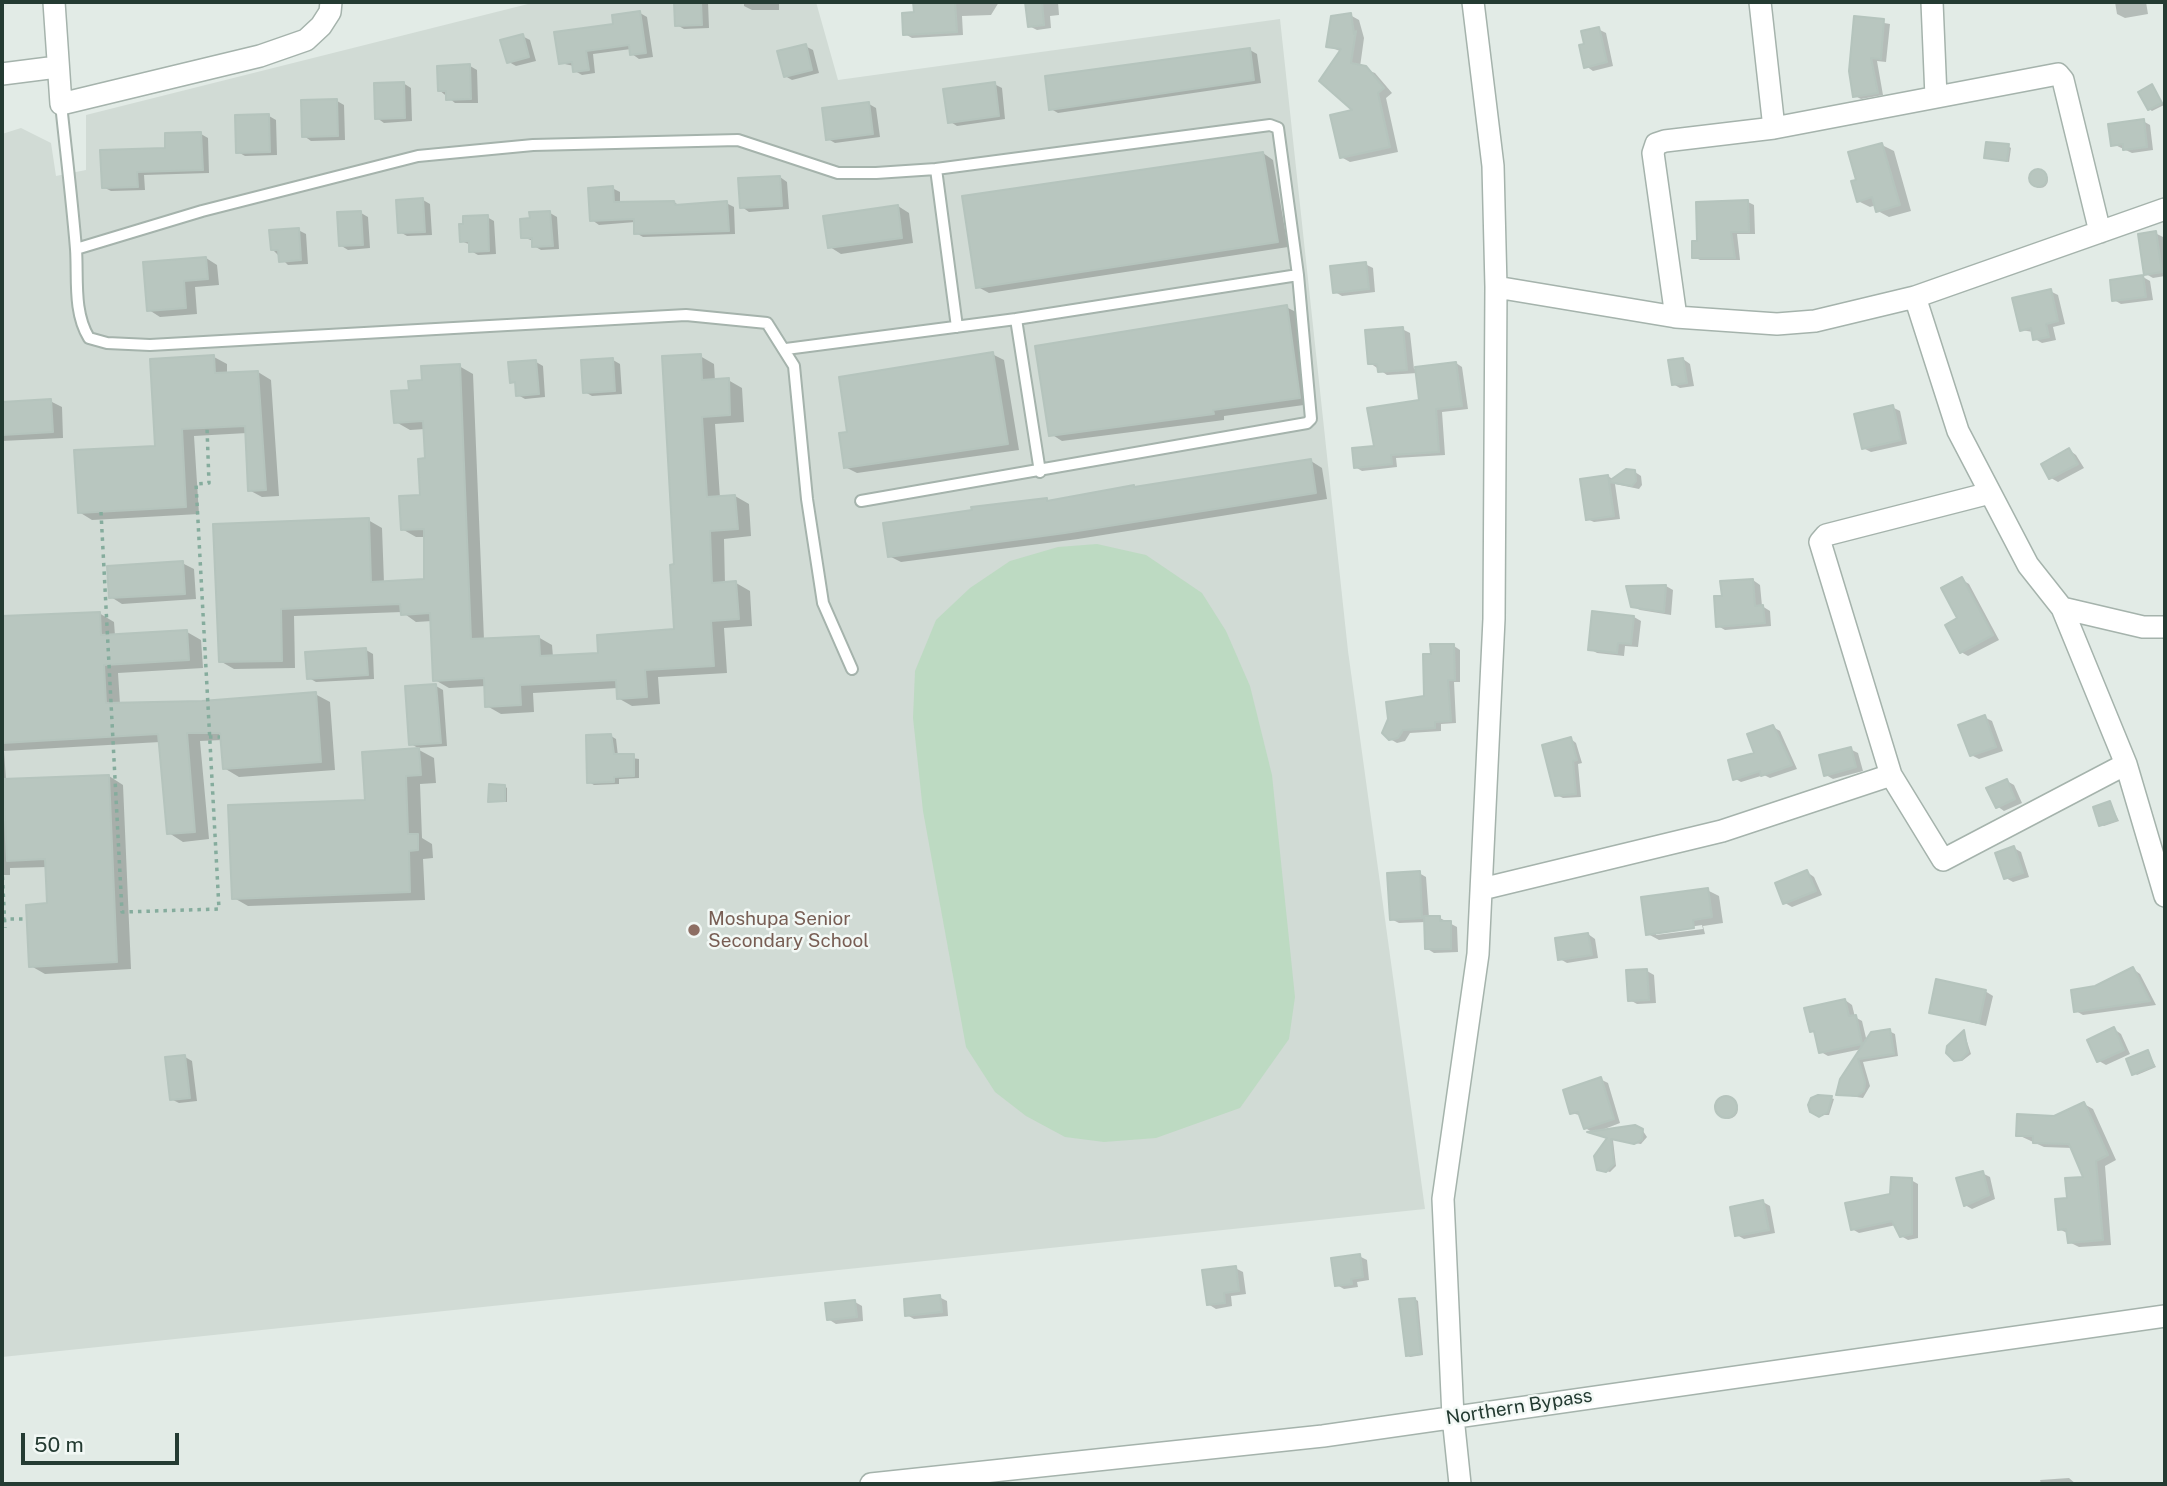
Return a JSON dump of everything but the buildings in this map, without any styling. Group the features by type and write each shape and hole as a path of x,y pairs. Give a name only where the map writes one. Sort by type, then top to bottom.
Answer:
{"street":[{"path":"54,2 61,104 260,56 306,40 321,26 330,12 331,2"},
{"path":"1460,1484 1453,1417 1443,1199 1471,1014 1482,889 1494,619 1496,287 1493,166 1473,2"},
{"path":"1760,2 1774,128"},
{"path":"1932,2 1936,96"},
{"path":"2,75 57,67"},
{"path":"1676,317 1653,153 1656,144 1774,128 2058,74 2063,80 2100,232"},
{"path":"1496,287 1676,317 1777,324 1815,321 1915,297 2165,209"},
{"path":"1915,297 1958,431 2028,565 2062,608 2126,764 2165,896"},
{"path":"1990,493 1826,535 1820,542 1891,775 1943,860 2126,764"},
{"path":"2062,608 2143,626 2165,627"},
{"path":"1482,889 1722,831 1891,775"},
{"name":"Northern Bypass","path":"871,1484 1322,1436 2165,1316"}],"lane":[{"path":"61,104 82,326 89,338 107,343 150,345 686,316 768,323 794,366 807,499 823,603 852,669"},
{"path":"76,249 379,163 456,152 533,145 738,140 838,173 936,169 1274,125 1278,128 1313,415 1307,423 1040,472 861,501"},
{"path":"936,169 957,327"},
{"path":"786,349 1016,319 1298,275"},
{"path":"1016,319 1040,472"}],"path":[{"path":"101,512 122,912 219,909 196,484 209,483 207,428"},
{"path":"209,737 220,737"},
{"path":"2,867 5,928"},
{"path":"3,919 27,919"}],"shaded area":[{"name":"Moshupa Senior Secondary School","path":"536,2 816,2 838,80 1280,19 1348,651 1425,1209 2,1357 2,134 21,128 51,143 56,176 86,170 86,115"}],"green space":[{"path":"1097,544 1146,555 1202,593 1226,631 1250,686 1272,775 1295,997 1289,1039 1240,1108 1156,1138 1104,1142 1065,1137 1026,1116 995,1092 966,1047 923,811 913,718 915,671 936,620 970,588 1010,561 1058,547"}],"place":[{"name":"Moshupa Senior Secondary School","path":"694,930"}]}
